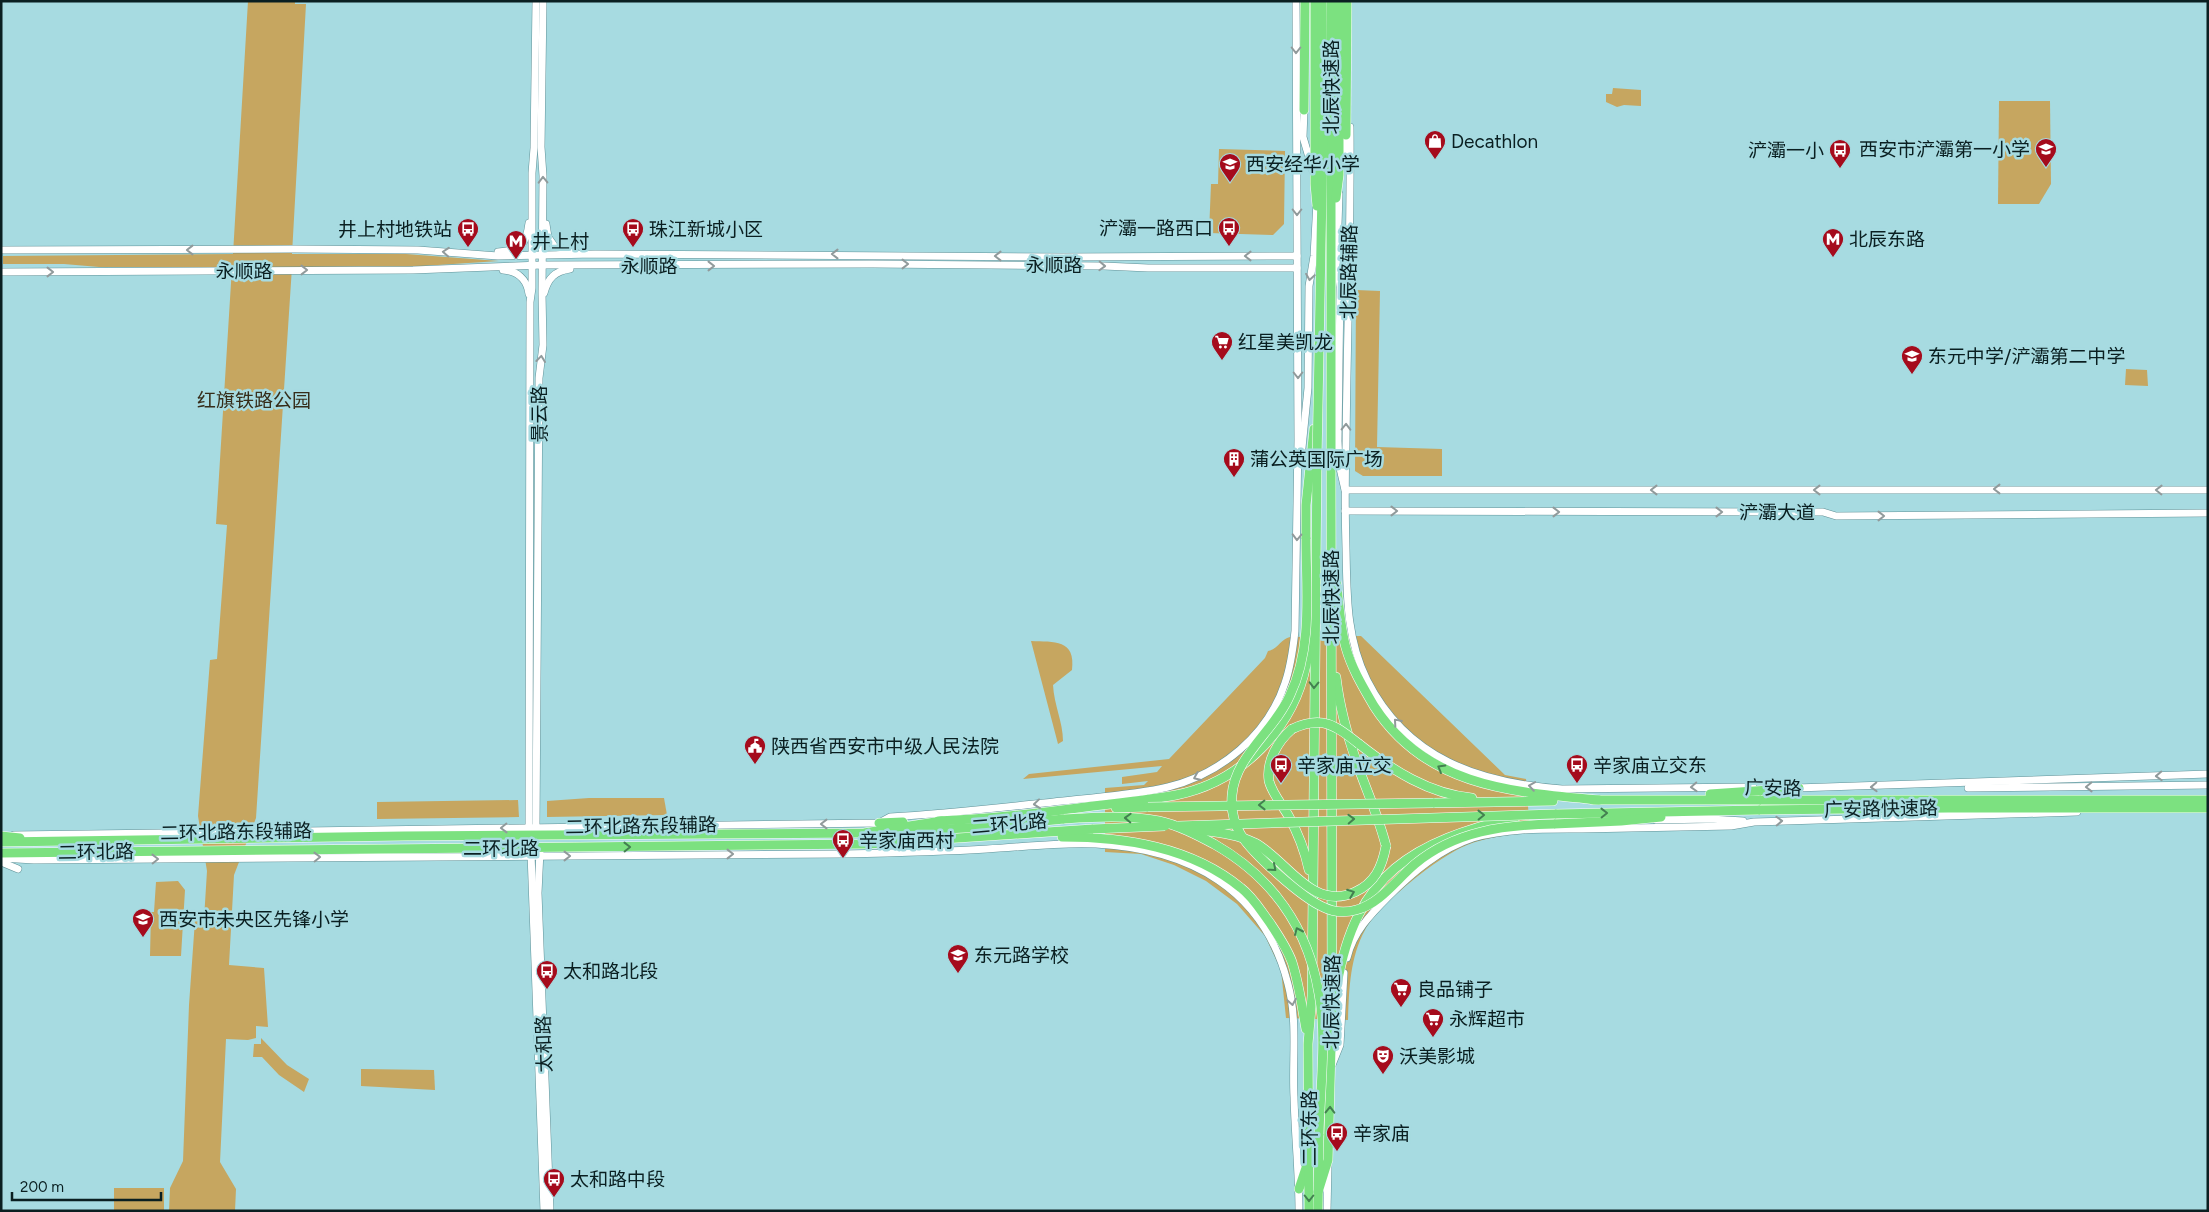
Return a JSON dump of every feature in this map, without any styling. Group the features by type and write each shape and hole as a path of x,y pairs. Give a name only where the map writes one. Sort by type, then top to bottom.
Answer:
{"highway":[{"path":"1304,110 1305,1"},
{"name":"北辰快速路","path":"1308,1044 1312,996 1315,602 1314,459 1318,392 1323,137 1318,1"},
{"name":"北辰快速路","path":"1318,1192 1328,1160 1332,1010 1331,637 1335,597 1330,538 1331,1"},
{"path":"1331,240 1339,176 1338,1"},
{"path":"1346,135 1347,1"},
{"path":"1314,459 1306,505 1305,637 1297,679 1278,717 1245,760 1237,775 1232,794 1232,804 1236,826 1252,848 1315,903 1336,912 1346,912 1367,906 1417,862 1458,838 1494,828 1621,821 1721,811"},
{"path":"1335,597 1355,672 1380,715 1402,741 1422,757 1448,772 1499,788 1556,798"},
{"path":"879,823 942,821 1059,811 1177,794 1214,782 1241,766 1265,745 1292,703 1306,665 1315,602"},
{"path":"1166,826 1244,838 1266,851 1300,882 1321,893 1336,897 1348,895 1365,887 1376,876 1382,863 1386,846 1344,718 1331,637"},
{"path":"1312,887 1301,840 1270,781 1270,765 1281,739 1292,729 1307,722 1333,725 1396,771 1440,790 1465,797 1510,801"},
{"path":"1659,800 1799,788"},
{"path":"1059,811 1510,801 1556,798"},
{"name":"广安路快速路","path":"1556,798 1599,800 2208,801"},
{"name":"广安路快速路","path":"1533,813 1948,808 2208,810"},
{"path":"1001,836 1093,829 1533,813"},
{"path":"1332,1010 1341,958 1349,932 1364,903 1389,873 1411,855 1442,839 1467,830 1533,813"},
{"name":"二环北路","path":"2,837 38,842 404,836 864,833 983,827 1064,819 1133,818 1160,821 1190,832 1226,851 1249,866 1270,887 1293,919 1310,957 1320,994 1322,1033 1318,1192"},
{"name":"二环北路","path":"864,833 942,821"},
{"path":"1001,836 1094,837 1144,843 1188,856 1214,868 1243,889 1261,910 1281,940 1292,961 1308,1044"},
{"name":"二环北路","path":"1,853 535,852 887,843 1001,836"},
{"name":"二环东路","path":"1308,1044 1309,1211"},
{"path":"1299,1189 1309,1158"},
{"path":"1318,1192 1318,1211"}],"main road":[{"name":"景云路","path":"533,828 530,302 533,256 532,203 536,1"},
{"name":"景云路","path":"533,828 539,378 543,345 541,147 543,1"},
{"path":"1296,1 1298,490"},
{"path":"1298,490 1308,388 1309,286 1318,190 1318,1"},
{"path":"1338,1 1339,190 1336,256 1340,287 1338,441 1339,464 1345,490"},
{"name":"北辰路辅路","path":"1347,1 1350,165 1345,490 1347,607 1354,649 1367,680 1400,726 1434,754"},
{"path":"1304,110 1303,137 1318,190"},
{"path":"1339,190 1346,135"},
{"path":"474,254 510,251 520,247 527,236 532,203"},
{"path":"543,207 548,237 555,247 564,251 595,254"},
{"name":"永顺路","path":"1,250 418,250 533,256 595,254 1062,257 1296,256"},
{"name":"永顺路","path":"1,272 413,270 542,265 873,264 1298,268"},
{"path":"543,313 545,291 549,280 555,273 564,270 598,266"},
{"path":"462,268 514,272 526,284 530,302"},
{"name":"二环北路东段辅路","path":"2,837 879,823 890,817 1046,803 1169,787 1214,769 1238,752 1252,738 1274,708 1285,684 1292,658 1295,631 1298,490"},
{"name":"浐灞大道","path":"1345,490 2208,490"},
{"name":"浐灞大道","path":"1345,511 1823,512 1836,516 2208,513"},
{"name":"广安路","path":"1434,754 1478,775 1535,787 1618,790 1708,786 1799,788 1907,786 2208,774"},
{"path":"1907,786 1978,788 2208,785"},
{"path":"1952,817 2082,803 2208,801"},
{"name":"广安路","path":"1330,1069 1340,1045 1342,980 1354,940 1363,924 1404,882 1438,855 1473,838 1533,829 1730,826 1754,822 2074,812 2208,810"},
{"path":"1621,821 1693,819 1754,822"},
{"name":"二环北路东段辅路","path":"2,861 16,859 535,852 867,853 1094,844 1149,851 1178,860 1205,872 1228,886 1249,906 1268,933 1280,958 1294,1015 1294,1096 1300,1174 1300,1211"},
{"name":"太和路","path":"535,852 544,1211"},
{"name":"太和路","path":"535,852 550,1211"},
{"path":"2,861 18,869"},
{"path":"1327,1211 1328,1160"}],"green space":[{"name":"红旗铁路公园","path":"248,1 295,1 295,4 306,4 292,254 406,254 499,261 407,267 292,267 256,818 234,875 229,965 264,968 268,1027 256,1026 256,1038 248,1040 226,1039 220,1162 236,1189 235,1211 169,1211 170,1188 183,1161 189,1005 195,920 204,919 207,871 198,816 210,660 217,659 227,525 216,524 232,267 99,267 64,264 3,264 3,256 233,254"},
{"path":"1613,88 1641,90 1641,106 1624,105 1617,107 1606,102 1606,94 1612,94"},
{"path":"1999,101 2050,101 2051,184 2039,204 1998,204"},
{"path":"1219,149 1285,151 1284,224 1273,235 1209,233 1211,184 1218,184"},
{"path":"1356,290 1380,291 1377,447 1442,449 1442,476 1363,476 1355,471"},
{"path":"2126,369 2147,370 2148,386 2125,385"},
{"path":"1361,636 1505,775 1526,779 1530,833 1483,840 1455,851 1426,870 1383,907 1365,930 1356,951 1350,985 1348,1020 1286,1018 1281,970 1265,936 1237,904 1206,881 1174,865 1141,854 1105,852 1105,788 1144,785 1148,781 1122,784 1122,777 1157,772 1162,766 1023,779 1029,774 1169,759 1265,658 1268,651 1284,640 1290,637"},
{"path":"1031,641 1062,644 1071,653 1072,670 1053,685 1063,734 1063,741 1058,744"},
{"path":"589,798 664,798 667,815 547,817 547,801"},
{"path":"518,800 519,817 377,819 377,802"},
{"path":"178,881 185,890 181,956 150,956 151,912 154,912 156,882"},
{"path":"261,1038 287,1065 309,1079 304,1092 279,1075 262,1057 253,1057 254,1044 261,1044"},
{"path":"361,1069 434,1070 435,1090 361,1086"},
{"path":"114,1188 164,1188 164,1211 114,1211"}],"place":[{"name":"Decathlon","path":"1435,160"},
{"name":"西安市浐灞第一小学","path":"2046,168"},
{"name":"浐灞一小","path":"1840,169"},
{"name":"西安经华小学","path":"1230,183"},
{"name":"浐灞一路西口","path":"1229,247"},
{"name":"井上村地铁站","path":"468,248"},
{"name":"珠江新城小区","path":"633,248"},
{"name":"北辰东路","path":"1833,258"},
{"name":"井上村","path":"516,260"},
{"name":"红星美凯龙","path":"1222,361"},
{"name":"东元中学/浐灞第二中学","path":"1912,375"},
{"name":"蒲公英国际广场","path":"1234,478"},
{"name":"陕西省西安市中级人民法院","path":"755,765"},
{"name":"辛家庙立交","path":"1281,784"},
{"name":"辛家庙立交东","path":"1577,784"},
{"name":"辛家庙西村","path":"843,859"},
{"name":"西安市未央区先锋小学","path":"143,938"},
{"name":"东元路学校","path":"958,974"},
{"name":"太和路北段","path":"547,990"},
{"name":"良品铺子","path":"1401,1008"},
{"name":"永辉超市","path":"1433,1038"},
{"name":"沃美影城","path":"1383,1075"},
{"name":"辛家庙","path":"1337,1152"},
{"name":"太和路中段","path":"554,1198"}]}
